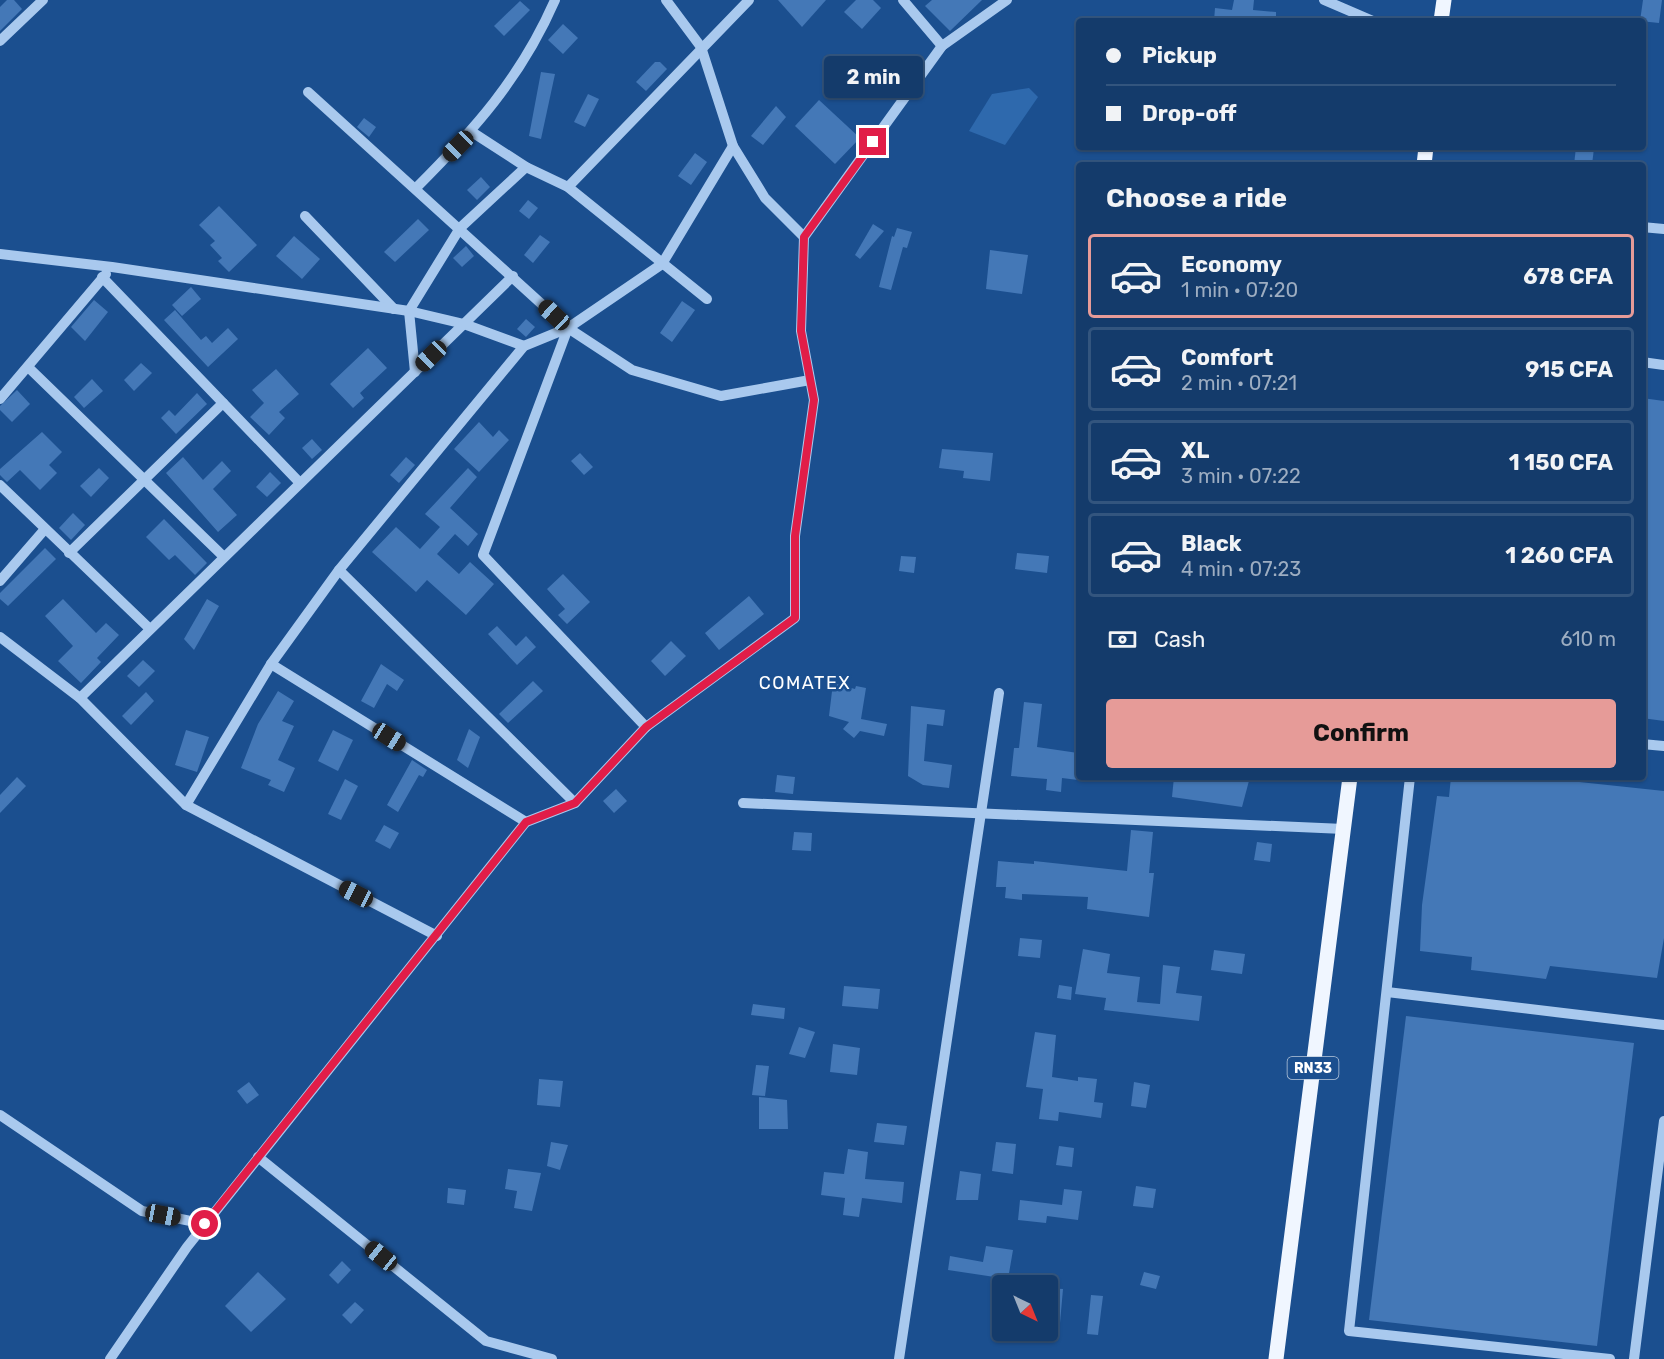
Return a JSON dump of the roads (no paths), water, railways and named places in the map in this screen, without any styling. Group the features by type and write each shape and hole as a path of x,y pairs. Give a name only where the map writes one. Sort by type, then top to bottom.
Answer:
{"main road":[{"path":"1441,18 1444,0"},
{"name":"RN33","path":"1276,1359 1350,780"}],"street":[{"path":"0,41 43,0"},
{"path":"416,188 472,132 524,63 555,0"},
{"path":"666,0 700,48 733,146 765,198 804,237"},
{"path":"568,187 700,48 749,0"},
{"path":"903,0 942,46"},
{"path":"110,1359 205,1224 526,822 575,803 646,727 795,618 795,536 814,400 801,331 804,237 942,46 1007,0"},
{"path":"1324,0 1366,18"},
{"path":"308,92 568,328 632,370 721,396 810,380"},
{"path":"472,132 526,167 568,187 706,299"},
{"path":"186,805 271,664 339,570 524,345 568,328 662,264 733,146"},
{"path":"415,372 409,310 460,228 526,167"},
{"path":"305,216 394,309"},
{"path":"1646,227 1664,229"},
{"path":"0,254 112,267 409,310 464,324 524,345"},
{"path":"0,399 112,267"},
{"path":"80,698 513,276"},
{"path":"102,277 300,483"},
{"path":"568,328 483,555 646,727"},
{"path":"1646,363 1664,365"},
{"path":"28,367 224,557"},
{"path":"69,553 223,403"},
{"path":"0,484 150,629"},
{"path":"0,581 45,529"},
{"path":"339,570 575,803"},
{"path":"0,637 80,698 186,805 436,936"},
{"path":"271,664 526,822"},
{"path":"899,1359 999,693"},
{"path":"1646,744 1664,746"},
{"path":"1410,780 1349,1331 1610,1359"},
{"path":"743,803 1344,829"},
{"path":"1387,992 1664,1025"},
{"path":"0,1114 142,1211 205,1224"},
{"path":"1634,1359 1664,1121"},
{"path":"258,1157 486,1341 552,1359"}],"district":[{"name":"COMATEX","path":"805,683"}]}
